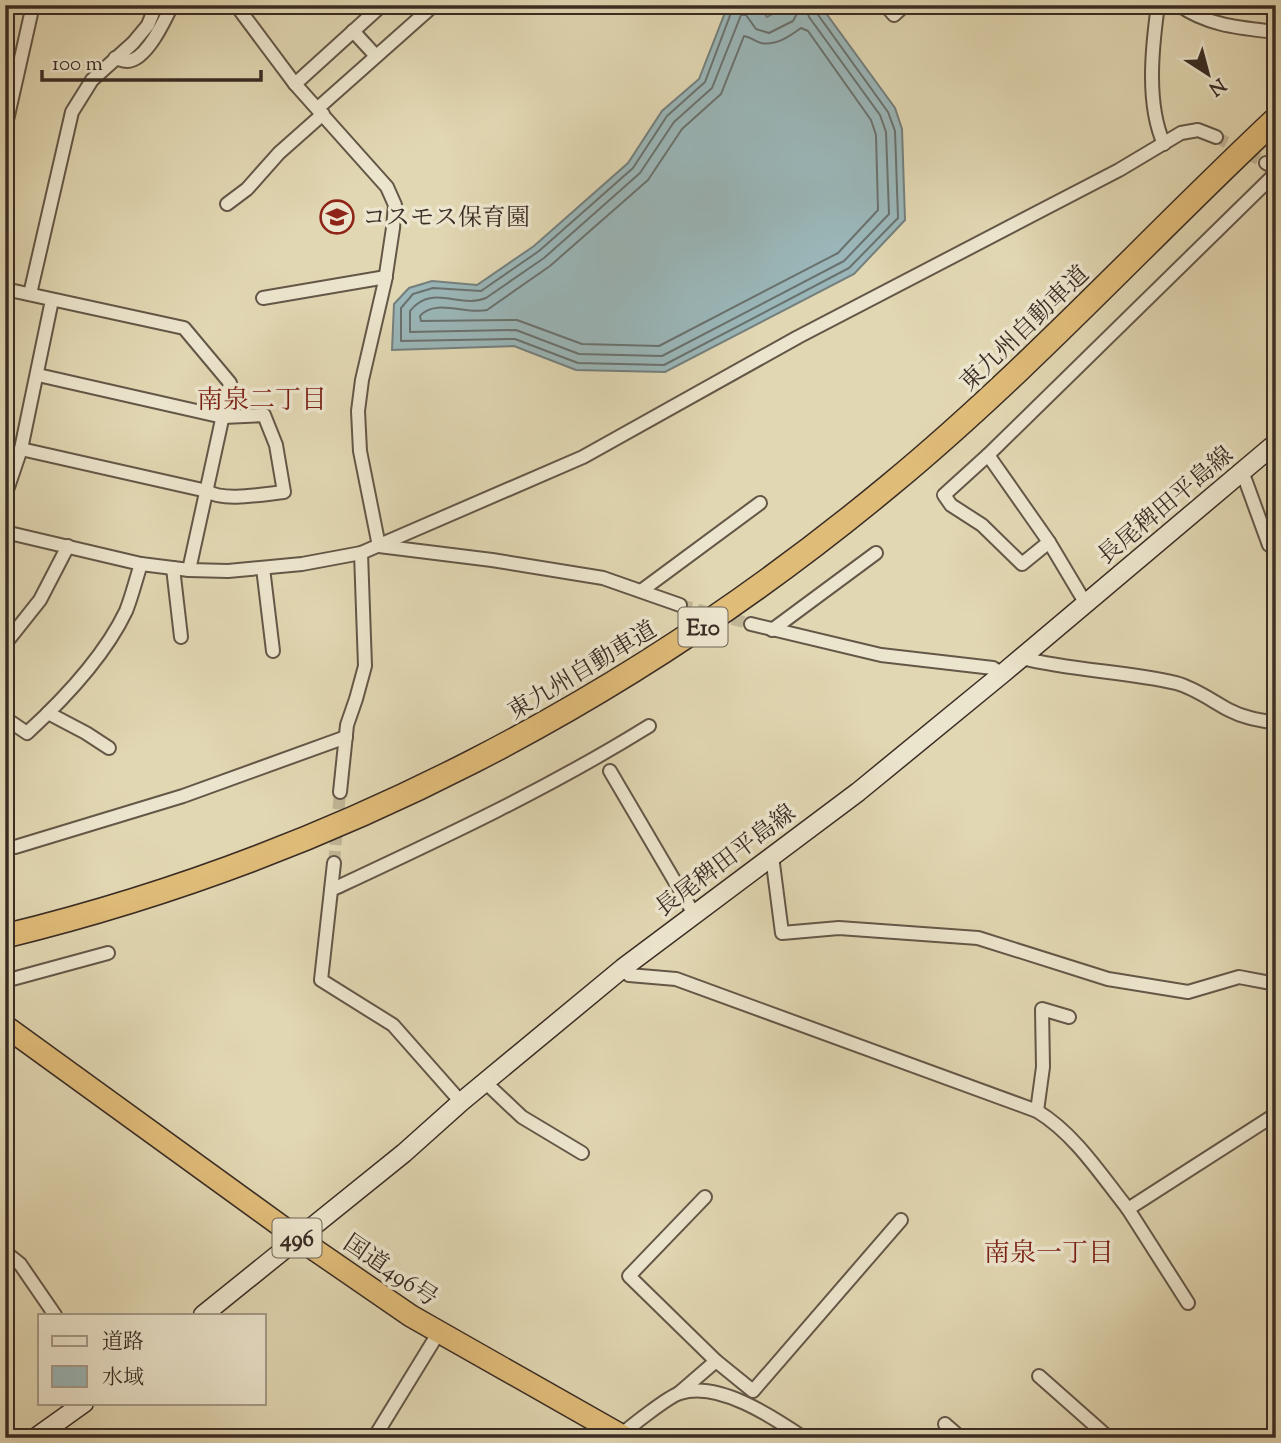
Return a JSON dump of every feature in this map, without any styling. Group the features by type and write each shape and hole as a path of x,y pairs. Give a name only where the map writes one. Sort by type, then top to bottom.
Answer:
{"highway":[{"name":"東九州自動車道","path":"5,936 162,891 274,852 380,807 545,724 700,629 786,569 882,492 998,390 1276,120"},
{"name":"国道496号","path":"5,1026 299,1239 411,1316 622,1437"}],"main road":[{"name":"長尾稗田平島線","path":"204,1314 404,1153 461,1102 623,968 858,792 1022,658 1276,443"},
{"path":"35,1438 83,1404"}],"street":[{"path":"5,129 33,5"},
{"path":"30,294 72,112 92,80 133,43 148,25 156,5"},
{"path":"116,58 128,61 152,42 172,5"},
{"path":"236,5 295,84 392,195 395,205 386,277 362,380 358,411 359,451 379,546"},
{"path":"295,84 382,5"},
{"path":"227,204 247,189 376,56 435,5"},
{"path":"885,5 894,15 905,5"},
{"path":"1158,5 1152,63 1156,127 1164,144"},
{"path":"1179,5 1190,13 1216,23 1276,32"},
{"path":"354,31 376,56"},
{"path":"5,532 141,564 189,570 228,572 302,564 361,553 583,457 798,337 1119,170 1181,133 1198,130 1216,137"},
{"path":"1049,542 1022,564 982,525 951,505 944,495 988,455 1272,168"},
{"path":"263,298 386,277"},
{"path":"5,289 184,328 230,383 189,570"},
{"path":"5,496 21,449 52,300"},
{"path":"21,449 207,491 214,496 251,496 284,492 276,445 264,415 223,417 38,375"},
{"path":"988,455 1049,542 1086,604"},
{"path":"1242,471 1269,545"},
{"path":"641,592 760,503"},
{"path":"5,644 40,600 68,546"},
{"path":"379,546 492,560 603,578 680,605"},
{"path":"340,792 346,737 365,666 361,553"},
{"path":"772,630 876,553"},
{"path":"5,718 27,733 62,700 125,611 141,564"},
{"path":"173,568 181,637"},
{"path":"263,568 273,651"},
{"path":"751,624 881,656 993,667 1002,674"},
{"path":"1022,658 1050,665 1179,684 1231,711 1251,719 1276,723"},
{"path":"48,713 109,748"},
{"path":"331,890 505,808 588,764 649,726"},
{"path":"15,847 183,796 346,737"},
{"path":"610,771 694,914"},
{"path":"772,856 782,933 839,928 978,938 1108,979 1188,992 1239,977 1276,984"},
{"path":"334,863 321,980 393,1025 461,1102"},
{"path":"5,981 108,953"},
{"path":"623,968 629,975 676,979 1037,1111 1053,1121 1072,1140 1128,1209 1188,1303"},
{"path":"1037,1111 1043,1067 1042,1010 1069,1017"},
{"path":"485,1082 522,1117 582,1153"},
{"path":"1128,1209 1276,1114"},
{"path":"705,1197 629,1276 716,1361 753,1391 901,1220"},
{"path":"5,1252 20,1264 53,1314"},
{"path":"374,1438 439,1332"},
{"path":"622,1437 716,1361"},
{"path":"1039,1376 1109,1438"},
{"path":"679,1393 698,1392 728,1396 782,1423 804,1438"},
{"path":"945,1424 961,1438"}],"water":[{"path":"728,5 758,5 767,17 789,5 820,5 895,108 902,129 905,220 854,274 665,372 576,370 514,346 392,350 394,304 409,288 432,281 477,285 534,246 628,163 662,111 699,79"}],"tunnel":[{"path":"1216,137 1266,163"},
{"path":"680,605 751,624"},
{"path":"334,863 340,792"}],"place":[{"name":"コスモス保育園","path":"337,217"}],"district":[{"name":"南泉二丁目","path":"262,399"},
{"name":"南泉一丁目","path":"1049,1252"}]}
